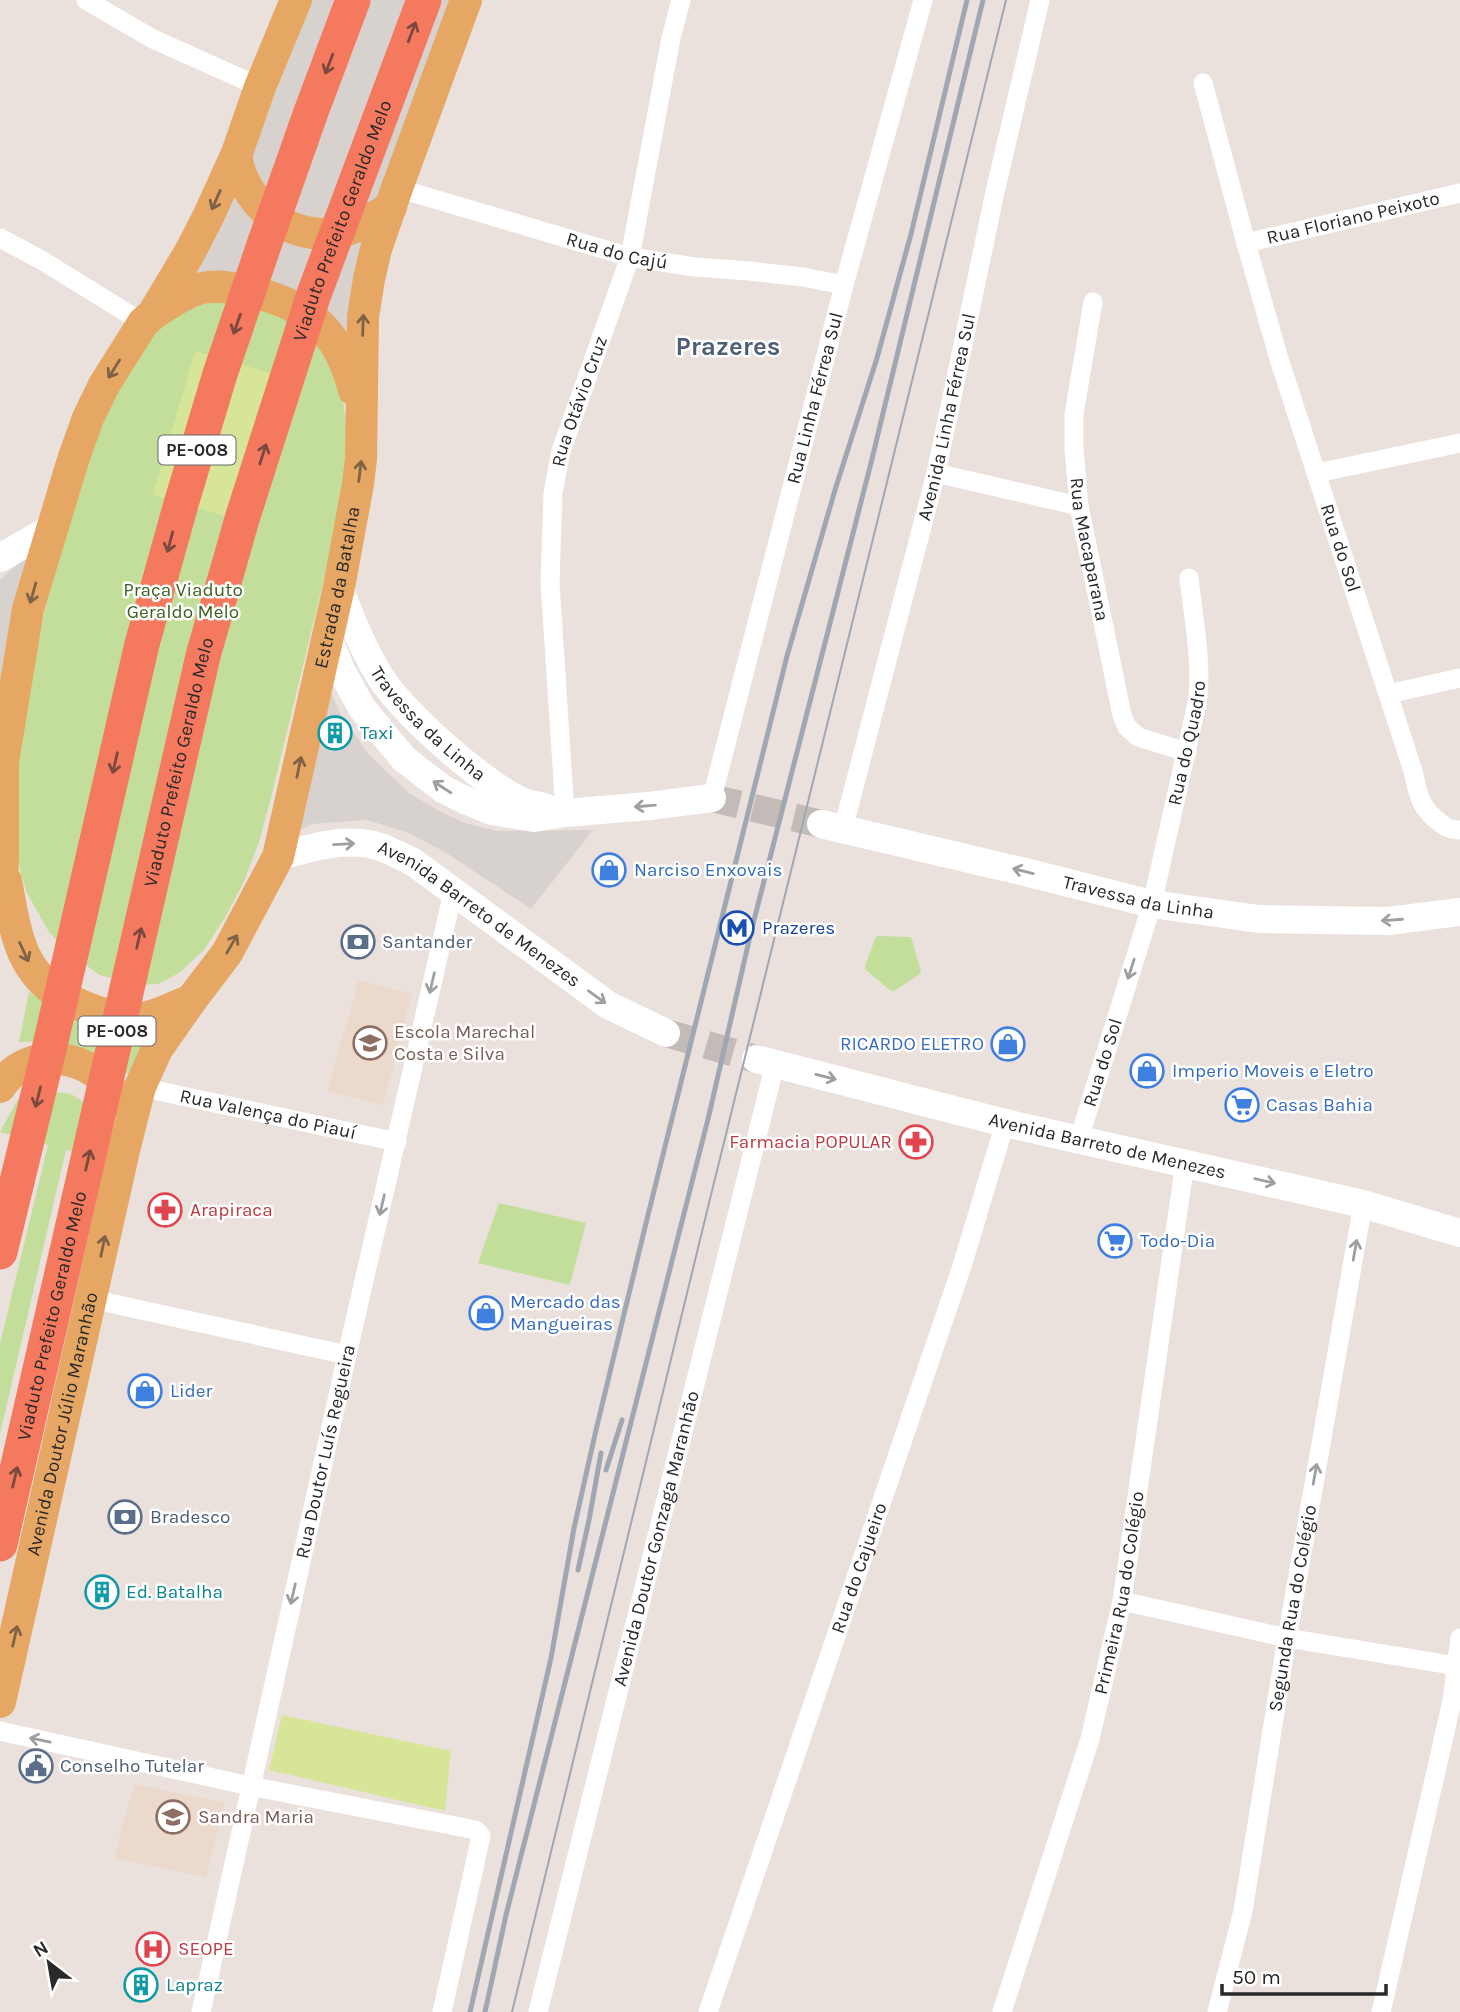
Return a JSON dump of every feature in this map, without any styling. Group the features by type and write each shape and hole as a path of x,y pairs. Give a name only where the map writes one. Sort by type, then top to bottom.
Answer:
{"highway":[{"name":"PE-008","path":"0,1252 142,644 181,504 220,373 353,0"},
{"name":"Viaduto Prefeito Geraldo Melo","path":"0,1544 204,656 242,519 314,294 424,0"}],"main road":[{"path":"0,906 3,862 1,757 28,609 73,460 88,418 104,385 196,240 236,156 260,87 296,0"},
{"name":"Estrada da Batalha","path":"125,1146 140,1087 157,1049 227,953 278,857 339,587 358,484 361,459 363,317 369,279 394,197 466,0"},
{"path":"236,156 239,171 256,202 285,225 296,229 318,233 357,227 394,197"},
{"path":"148,318 182,296 203,288 238,288 280,299 312,318 336,343 348,365 362,418"},
{"path":"0,558 52,528"},
{"name":"Travessa da Linha","path":"339,587 361,643 380,677 401,703 462,760 495,785 521,801 565,813"},
{"name":"Travessa da Linha","path":"327,635 341,670 362,708 404,760 443,789 492,811 534,818 712,798"},
{"name":"Travessa da Linha","path":"832,827 1152,904 1259,919 1388,921 1460,912"},
{"name":"Avenida Barreto de Menezes","path":"278,857 336,844 381,847 413,862 608,1005 666,1034"},
{"path":"3,862 17,935 35,973 52,991 72,1003 131,1020 154,1016 192,999"},
{"path":"0,1087 13,1071 37,1060 62,1060 86,1066 100,1074 113,1089 120,1106 125,1146"},
{"name":"Avenida Barreto de Menezes","path":"766,1062 1005,1123 1363,1204 1460,1233"},
{"name":"Avenida Doutor Júlio Maranhão","path":"0,1702 125,1146"}],"street":[{"path":"86,0 153,39 260,87"},
{"name":"Rua Otávio Cruz","path":"565,813 550,583 553,494 561,451 630,257 671,38 681,0"},
{"name":"Rua Linha Férrea Sul","path":"712,798 844,285 923,0"},
{"name":"Avenida Linha Férrea Sul","path":"832,827 936,473 995,192 1040,0"},
{"name":"Rua do Sol","path":"1203,83 1279,359 1423,807 1444,826 1460,830"},
{"name":"Rua Floriano Peixoto","path":"1246,243 1460,192"},
{"name":"Rua do Cajú","path":"394,197 630,257 695,267 803,277 844,285"},
{"path":"0,239 148,318"},
{"name":"Rua Macaparana","path":"1093,302 1074,414 1074,449 1079,506 1122,715 1131,733 1144,740 1187,752"},
{"path":"1317,473 1460,443"},
{"path":"936,473 1079,506"},
{"name":"Rua do Quadro","path":"1152,904 1199,692 1189,578"},
{"path":"1388,694 1460,678"},
{"name":"Rua Doutor Luís Regueira","path":"201,2012 453,892"},
{"name":"Rua do Sol","path":"1079,1139 1152,904"},
{"name":"Avenida Doutor Gonzaga Maranhão","path":"538,2012 766,1062"},
{"name":"Rua Valença do Piauí","path":"140,1087 397,1142"},
{"name":"Rua do Cajueiro","path":"708,2012 962,1266 1005,1123"},
{"name":"Primeira Rua do Colégio","path":"1002,2012 1090,1739 1122,1601 1185,1163"},
{"name":"Segunda Rua do Colégio","path":"1216,2012 1243,1911 1287,1638 1363,1204"},
{"path":"91,1299 347,1355"},
{"path":"1122,1601 1287,1638 1457,1665"},
{"path":"1381,2012 1456,1702 1460,1638"},
{"path":"0,1731 250,1786 479,1831 481,1836 442,2012"}],"shaded area":[{"path":"299,0 345,0 269,205 245,171"},
{"path":"360,0 418,0 331,226 285,225"},
{"path":"428,0 461,0 389,205 357,223"},
{"path":"234,171 259,211 243,283 166,300"},
{"path":"391,207 360,405 309,314 339,233"},
{"path":"276,222 327,237 305,308 253,289"},
{"path":"41,544 0,695 0,580"},
{"path":"330,689 340,713 368,754 409,793 439,811 465,823 497,831 593,830 531,909 445,852 406,832 367,820 312,824 294,833"},
{"name":"Escola Marechal Costa e Silva","path":"359,980 412,994 383,1105 327,1091"},
{"name":"Sandra Maria","path":"134,1784 225,1803 206,1877 114,1858"}],"green space":[{"name":"Praça Viaduto Geraldo Melo","path":"235,291 318,335 343,401 347,430 345,492 271,798 259,842 243,884 204,950 179,973 158,984 138,985 100,975 66,951 49,932 27,893 11,818 31,667 48,597 110,388 166,313"},
{"path":"195,351 274,374 232,518 153,495"},
{"path":"878,936 911,937 921,971 894,991 866,970 865,966"},
{"path":"29,992 90,1028 130,1033 160,1024 135,1078 93,1054 43,1041 19,1042"},
{"path":"34,1089 71,1094 93,1108 110,1161 66,1150 0,1434 0,1344 48,1145 0,1132 18,1099"},
{"path":"499,1203 586,1223 570,1285 478,1263"},
{"path":"282,1715 451,1751 445,1811 269,1770"}],"tunnel":[{"path":"712,798 821,824"},
{"path":"666,1033 756,1059"}],"tram line":[{"path":"512,2012 1006,0"}],"railway":[{"path":"470,2012 551,1658 574,1528 648,1215 787,656 877,358 911,234 967,0"},
{"path":"485,2012 506,1915 709,1115 751,932 871,463 983,0"},
{"path":"606,1470 622,1420"},
{"path":"578,1570 601,1453"}],"place":[{"name":"Taxi","path":"335,733"},
{"name":"Narciso Enxovais","path":"609,870"},
{"name":"Prazeres","path":"737,928"},
{"name":"Santander","path":"358,942"},
{"name":"Escola Marechal Costa e Silva","path":"370,1043"},
{"name":"RICARDO ELETRO","path":"1008,1044"},
{"name":"Imperio Moveis e Eletro","path":"1147,1071"},
{"name":"Casas Bahia","path":"1242,1105"},
{"name":"Farmacia POPULAR","path":"916,1142"},
{"name":"Arapiraca","path":"165,1210"},
{"name":"Todo-Dia","path":"1115,1241"},
{"name":"Mercado das Mangueiras","path":"486,1313"},
{"name":"Lider","path":"145,1391"},
{"name":"Bradesco","path":"125,1517"},
{"name":"Ed. Batalha","path":"102,1592"},
{"name":"Conselho Tutelar","path":"36,1766"},
{"name":"Sandra Maria","path":"173,1817"},
{"name":"SEOPE","path":"153,1949"},
{"name":"Lapraz","path":"141,1985"}],"district":[{"name":"Prazeres","path":"728,346"}]}
